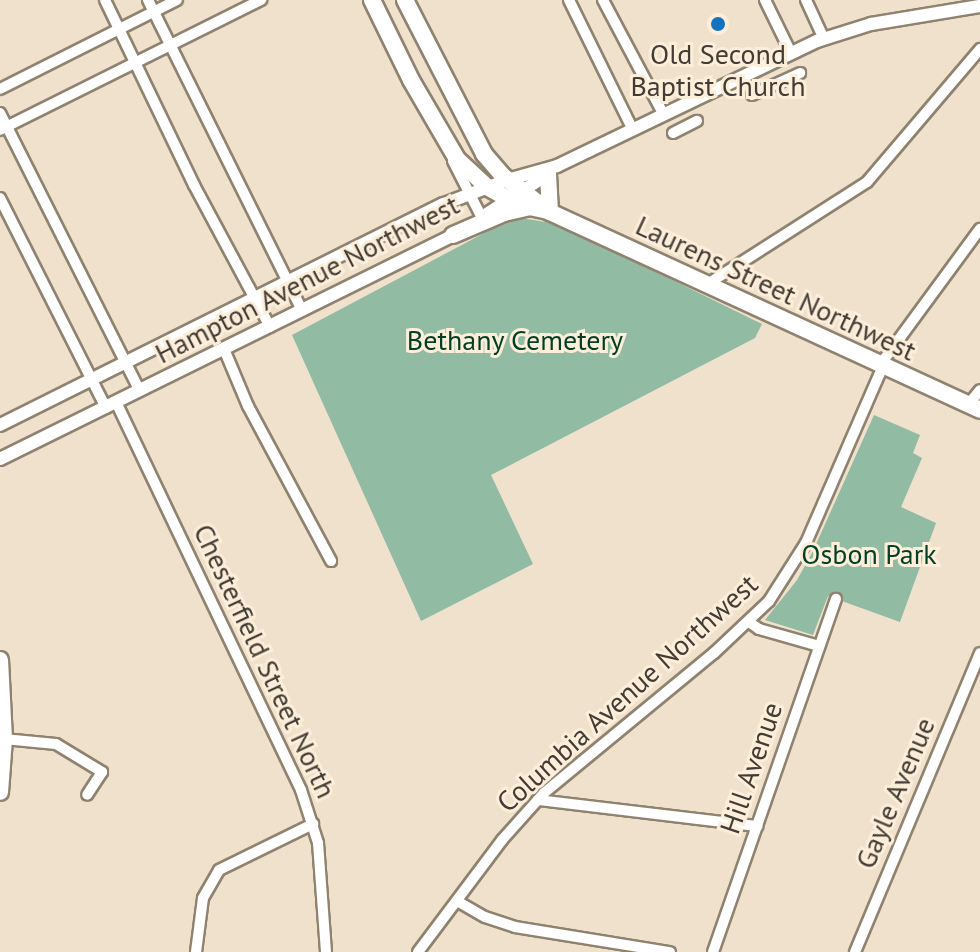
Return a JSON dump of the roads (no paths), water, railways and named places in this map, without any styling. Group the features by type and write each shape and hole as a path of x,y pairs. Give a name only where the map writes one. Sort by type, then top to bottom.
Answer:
{"main road":[{"name":"Laurens Street Northwest","path":"372,0 444,140 487,187 512,189 550,212 705,286 974,408"},
{"name":"Laurens Street Northwest","path":"405,0 488,159 530,207 550,212"},
{"path":"469,170 479,169 488,159"},
{"path":"550,212 552,170"},
{"path":"453,235 504,213 530,207"},
{"path":"0,660 4,739 0,792"}],"street":[{"path":"105,0 134,64 270,327"},
{"path":"148,0 302,310"},
{"path":"0,89 177,0"},
{"path":"4,128 261,0"},
{"path":"569,0 633,130"},
{"path":"603,0 678,130 697,121"},
{"path":"765,0 791,53"},
{"path":"806,0 824,39"},
{"name":"Hampton Avenue Northwest","path":"0,459 453,235 482,218 512,189 767,64 824,39 871,24 969,5"},
{"path":"705,286 867,182 980,49"},
{"path":"767,64 777,83"},
{"path":"752,95 800,73"},
{"path":"0,113 4,128 140,391"},
{"name":"Laurens Street Northwest","path":"444,140 482,218"},
{"name":"Hampton Avenue Northwest","path":"0,425 487,187"},
{"name":"Chesterfield Street North","path":"0,198 92,380 111,405 301,790 313,824 321,866 326,952"},
{"name":"Columbia Avenue Northwest","path":"418,952 502,840 538,800 749,622 776,592 806,543 882,366 980,229"},
{"path":"224,349 248,406 331,561"},
{"path":"974,408 980,390"},
{"name":"Hill Avenue","path":"713,952 836,599"},
{"path":"749,622 759,629 819,646"},
{"name":"Gayle Avenue","path":"855,952 979,657"},
{"path":"4,739 56,744 102,772 87,795"},
{"path":"538,800 757,826"},
{"path":"196,952 203,898 219,870 313,824"},
{"path":"457,901 485,917 515,927 670,952"}],"place":[{"name":"Old Second Baptist Church","path":"718,24"}],"park label":[{"name":"Bethany Cemetery","path":"515,340"},
{"name":"Osbon Park","path":"869,554"}]}
